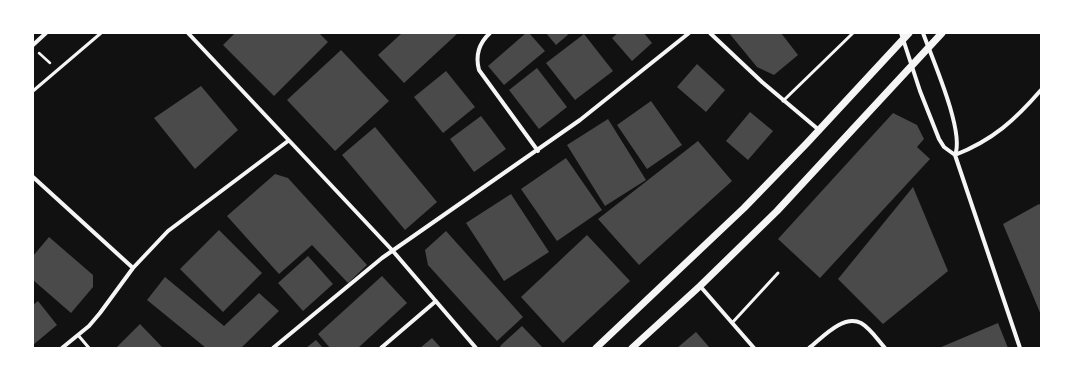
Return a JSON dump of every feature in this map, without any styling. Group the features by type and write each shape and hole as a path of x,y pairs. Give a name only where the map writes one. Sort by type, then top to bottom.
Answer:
{"street":[{"path":"33,45 46,33"},
{"path":"188,33 392,250 476,348"},
{"path":"490,33 484,39 478,50 477,57 479,70 538,151"},
{"path":"273,348 392,250 538,151 621,89 689,33"},
{"path":"710,33 783,101 819,130"},
{"path":"596,348 696,256 819,130 902,36 909,33"},
{"path":"922,33 956,131 958,149 955,155"},
{"path":"632,348 700,286 777,211 942,33"},
{"path":"902,36 940,139 947,150 955,155 1020,348"},
{"path":"955,155 973,148 1007,126 1041,90"},
{"path":"62,348 78,335 100,313 133,268 168,231 288,141"},
{"path":"33,177 133,268"},
{"path":"700,286 754,348"},
{"path":"381,348 436,301"},
{"path":"809,348 839,325 849,321 854,321 865,326 884,348"}],"lane":[{"path":"33,91 101,33"},
{"path":"783,101 854,33"},
{"path":"732,323 778,273"},
{"path":"78,335 89,348"}],"path":[{"path":"38,51 52,66"}],"building":[{"path":"235,33 319,33 328,42 274,96 223,45"},
{"path":"402,33 458,33 404,83 378,55"},
{"path":"526,33 529,33 545,51 504,85 488,66"},
{"path":"546,33 570,33 556,45"},
{"path":"618,33 644,33 652,43 632,61 612,38"},
{"path":"729,33 781,33 798,55 774,75 757,67"},
{"path":"584,34 613,71 575,100 546,63"},
{"path":"341,50 389,101 335,151 287,100"},
{"path":"697,64 725,90 706,112 677,87"},
{"path":"537,68 567,107 539,129 509,90"},
{"path":"446,71 475,107 443,133 414,97"},
{"path":"201,86 238,130 195,169 154,118"},
{"path":"651,101 682,145 647,169 617,125"},
{"path":"750,112 773,131 748,160 726,141"},
{"path":"893,113 917,125 924,139 917,147 930,159 820,278 778,239"},
{"path":"481,116 506,149 474,172 450,139"},
{"path":"608,119 646,180 605,206 567,145"},
{"path":"375,127 437,202 405,230 342,155"},
{"path":"698,141 732,181 639,265 598,219"},
{"path":"566,158 602,210 557,241 521,189"},
{"path":"275,174 288,178 367,265 348,283 312,245 279,274 227,216"},
{"path":"913,187 948,271 883,324 838,279"},
{"path":"511,194 549,252 504,281 466,223"},
{"path":"1039,204 1041,206 1041,315 1003,224"},
{"path":"219,230 262,273 223,312 180,269"},
{"path":"446,231 523,317 497,341 428,265 425,250"},
{"path":"587,235 630,281 563,343 521,297"},
{"path":"49,237 93,275 93,287 71,313 33,280 33,256"},
{"path":"308,256 333,284 303,311 278,283"},
{"path":"382,276 407,303 358,348 330,348 318,334"},
{"path":"165,277 224,326 259,293 279,311 241,348 206,348 147,300"},
{"path":"38,301 57,325 33,345 33,305"},
{"path":"998,323 1008,348 939,348"},
{"path":"140,324 163,348 116,348"},
{"path":"522,326 543,348 502,348 500,346"},
{"path":"696,332 710,348 677,348"},
{"path":"432,338 441,348 420,348"},
{"path":"316,340 323,348 306,348"}]}
